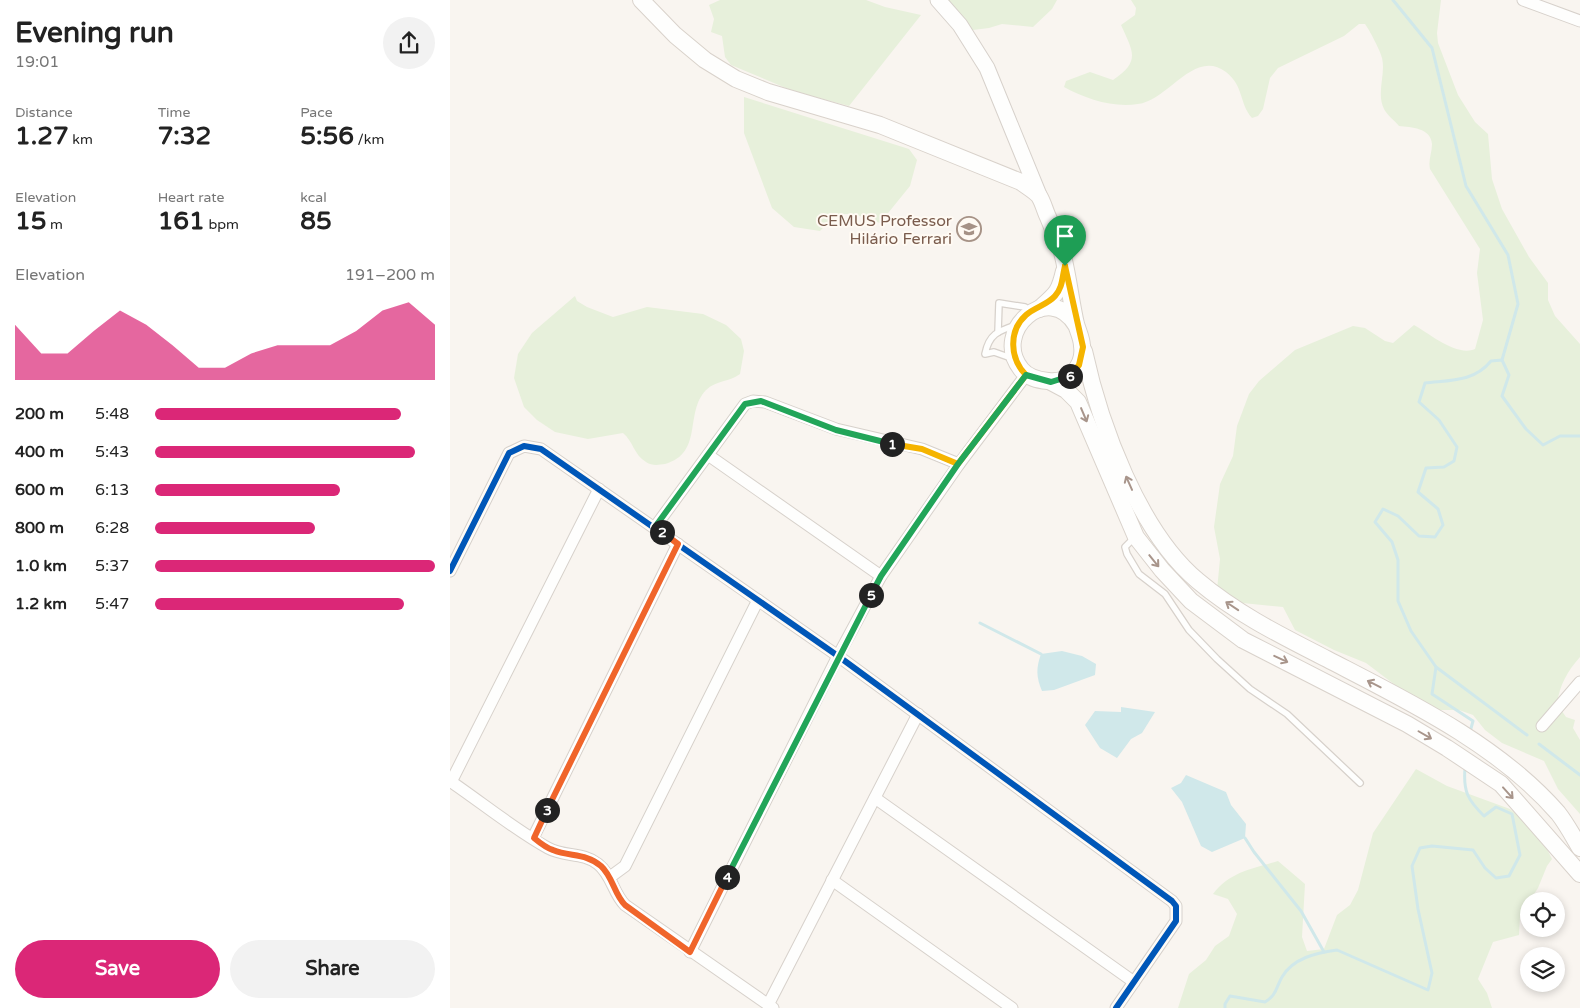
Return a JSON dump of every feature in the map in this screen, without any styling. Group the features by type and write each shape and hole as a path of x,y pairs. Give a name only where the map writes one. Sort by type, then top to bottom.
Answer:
{"main road":[{"path":"641,0 676,35 705,60 736,79 768,92 880,125 1021,182 1039,196 1060,246 1076,324 1098,405 1114,450 1132,490 1168,549 1197,580 1265,628 1396,695 1468,738 1514,771 1558,814 1580,848"},
{"path":"1065,266 1060,289 1054,297 1018,325 1013,346 1016,360 1026,375 1051,382 1066,390 1082,408 1098,453 1136,537 1176,586 1225,628 1261,650 1374,706 1501,784 1580,874"},
{"path":"1035,310 1062,310 1070,314 1076,324"},
{"path":"1051,382 1066,378 1077,370 1083,347"}],"street":[{"path":"938,0 960,26 986,68 1039,196"},
{"path":"1524,0 1580,21"},
{"path":"690,952 838,656 881,576 958,464 1026,375"},
{"path":"655,527 745,404 758,400 836,430 922,449 958,464"},
{"path":"450,571 509,454 518,447 530,445 541,449 838,656 1172,901 1176,906 1176,921 1116,1008"},
{"path":"708,455 881,576"},
{"path":"599,489 450,781 554,850 588,858 600,866 610,877 618,898 625,905 690,952 771,1006 832,880 918,714"},
{"path":"534,838 678,544"},
{"path":"610,877 625,866 758,600"},
{"path":"1542,726 1580,682"},
{"path":"875,798 1134,982"},
{"path":"832,880 1012,1008"}],"lane":[{"path":"998,332 999,303 1035,310"},
{"path":"1016,360 994,352 985,354 990,338 998,332 1018,325"},
{"path":"1136,537 1125,547 1127,554 1146,581 1164,594 1189,630 1216,659 1250,689 1287,714 1360,783"}],"green space":[{"path":"720,0 866,0 885,7 921,15 849,106 793,91 731,65 725,57 722,36 711,32 714,19 709,5"},
{"path":"939,0 1057,0 1052,9 1033,27 1002,24 989,28 965,31"},
{"path":"1131,0 1441,0 1437,33 1438,43 1458,95 1475,122 1488,134 1492,179 1502,209 1529,257 1548,283 1548,300 1555,316 1580,344 1580,657 1565,679 1557,704 1566,717 1575,720 1573,728 1580,740 1580,814 1558,789 1544,761 1502,743 1485,730 1473,715 1459,710 1428,710 1366,663 1334,650 1295,630 1283,607 1223,601 1217,590 1220,559 1214,527 1220,484 1233,456 1237,426 1249,394 1259,381 1295,350 1353,326 1365,328 1385,341 1393,343 1414,325 1452,347 1468,351 1475,349 1483,320 1477,273 1480,249 1430,169 1431,139 1420,129 1399,126 1384,109 1381,97 1382,58 1365,24 1359,24 1344,36 1278,68 1270,78 1263,109 1258,116 1252,118 1232,77 1214,66 1203,66 1192,71 1149,101 1138,104 1119,105 1100,102 1064,87 1066,81 1090,72 1113,80 1128,67 1132,56 1131,49 1121,25 1135,15 1136,8"},
{"path":"744,97 909,149 917,160 910,186 880,223 854,214 836,214 820,231 794,227 772,208 744,133"},
{"path":"575,296 577,301 587,307 613,317 647,307 703,314 726,325 741,339 744,351 740,374 714,384 706,390 696,410 689,442 685,451 677,459 665,464 655,465 648,463 639,456 623,433 588,439 555,432 537,420 524,407 514,378 518,354 532,333"},
{"path":"1416,769 1447,786 1510,809 1535,830 1544,843 1552,859 1535,892 1520,892 1519,935 1493,942 1478,979 1487,993 1492,1008 1178,1008 1189,974 1206,960 1215,946 1229,936 1237,914 1228,899 1213,894 1219,887 1242,872 1278,861 1305,884 1302,937 1307,951 1324,949 1337,915 1350,905 1358,890 1373,833"}],"water":[{"path":"1062,651 1082,656 1096,664 1095,675 1054,690 1042,691 1037,672 1041,654"},
{"path":"1121,707 1155,712 1142,733 1131,739 1117,758 1100,748 1085,725 1095,711 1121,712"},
{"path":"1186,775 1226,792 1231,805 1246,824 1245,838 1212,852 1201,846 1182,802 1171,788 1181,783"}],"waterway":[{"path":"1393,0 1432,48 1466,186 1508,255 1518,304 1502,360"},
{"path":"1470,732 1473,721 1432,694 1436,667 1411,631 1398,601 1398,560 1392,542 1375,522 1383,509 1398,516 1419,536 1435,537 1443,525 1438,509 1418,492 1426,468 1444,467 1454,461 1457,447 1439,420 1419,402 1425,383 1461,379 1477,373 1491,361 1502,360 1509,375 1502,396 1526,429 1543,445 1560,436 1580,436"},
{"path":"980,623 1041,654"},
{"path":"1436,667 1527,735"},
{"path":"1539,744 1580,775"},
{"path":"1225,1008 1225,1004 1230,996 1265,1002 1274,994 1282,977 1292,965 1313,955 1337,950 1428,990 1432,973 1418,909 1412,866 1420,848 1432,846 1473,850 1485,868 1496,878 1509,876 1520,855 1512,814 1496,807 1484,816 1470,800 1466,790 1465,768"},
{"path":"1245,838 1301,911 1324,952"}],"cycle path":[{"path":"690,952 838,656 881,576 959,464 1026,375"},
{"path":"450,571 509,453 524,446 541,449 838,656 1172,901 1176,906 1176,921 1116,1008"}],"place":[{"name":"CEMUS Professor Hilário Ferrari","path":"969,229"}],"route":[{"path":"1065,266 1062,284 1054,297 1039,309 1026,315 1015,332 1013,341 1014,353 1019,367 1026,375 958,464 948,458 922,449 891,444 836,430 765,402 753,401 745,404 655,527 678,544 534,838 548,848 566,854 581,855 594,861 610,877 618,898 625,905 690,952 838,656 881,576 958,464 976,439 1026,375 1051,382 1066,378 1077,370 1083,347 1076,324 1065,266"}]}
